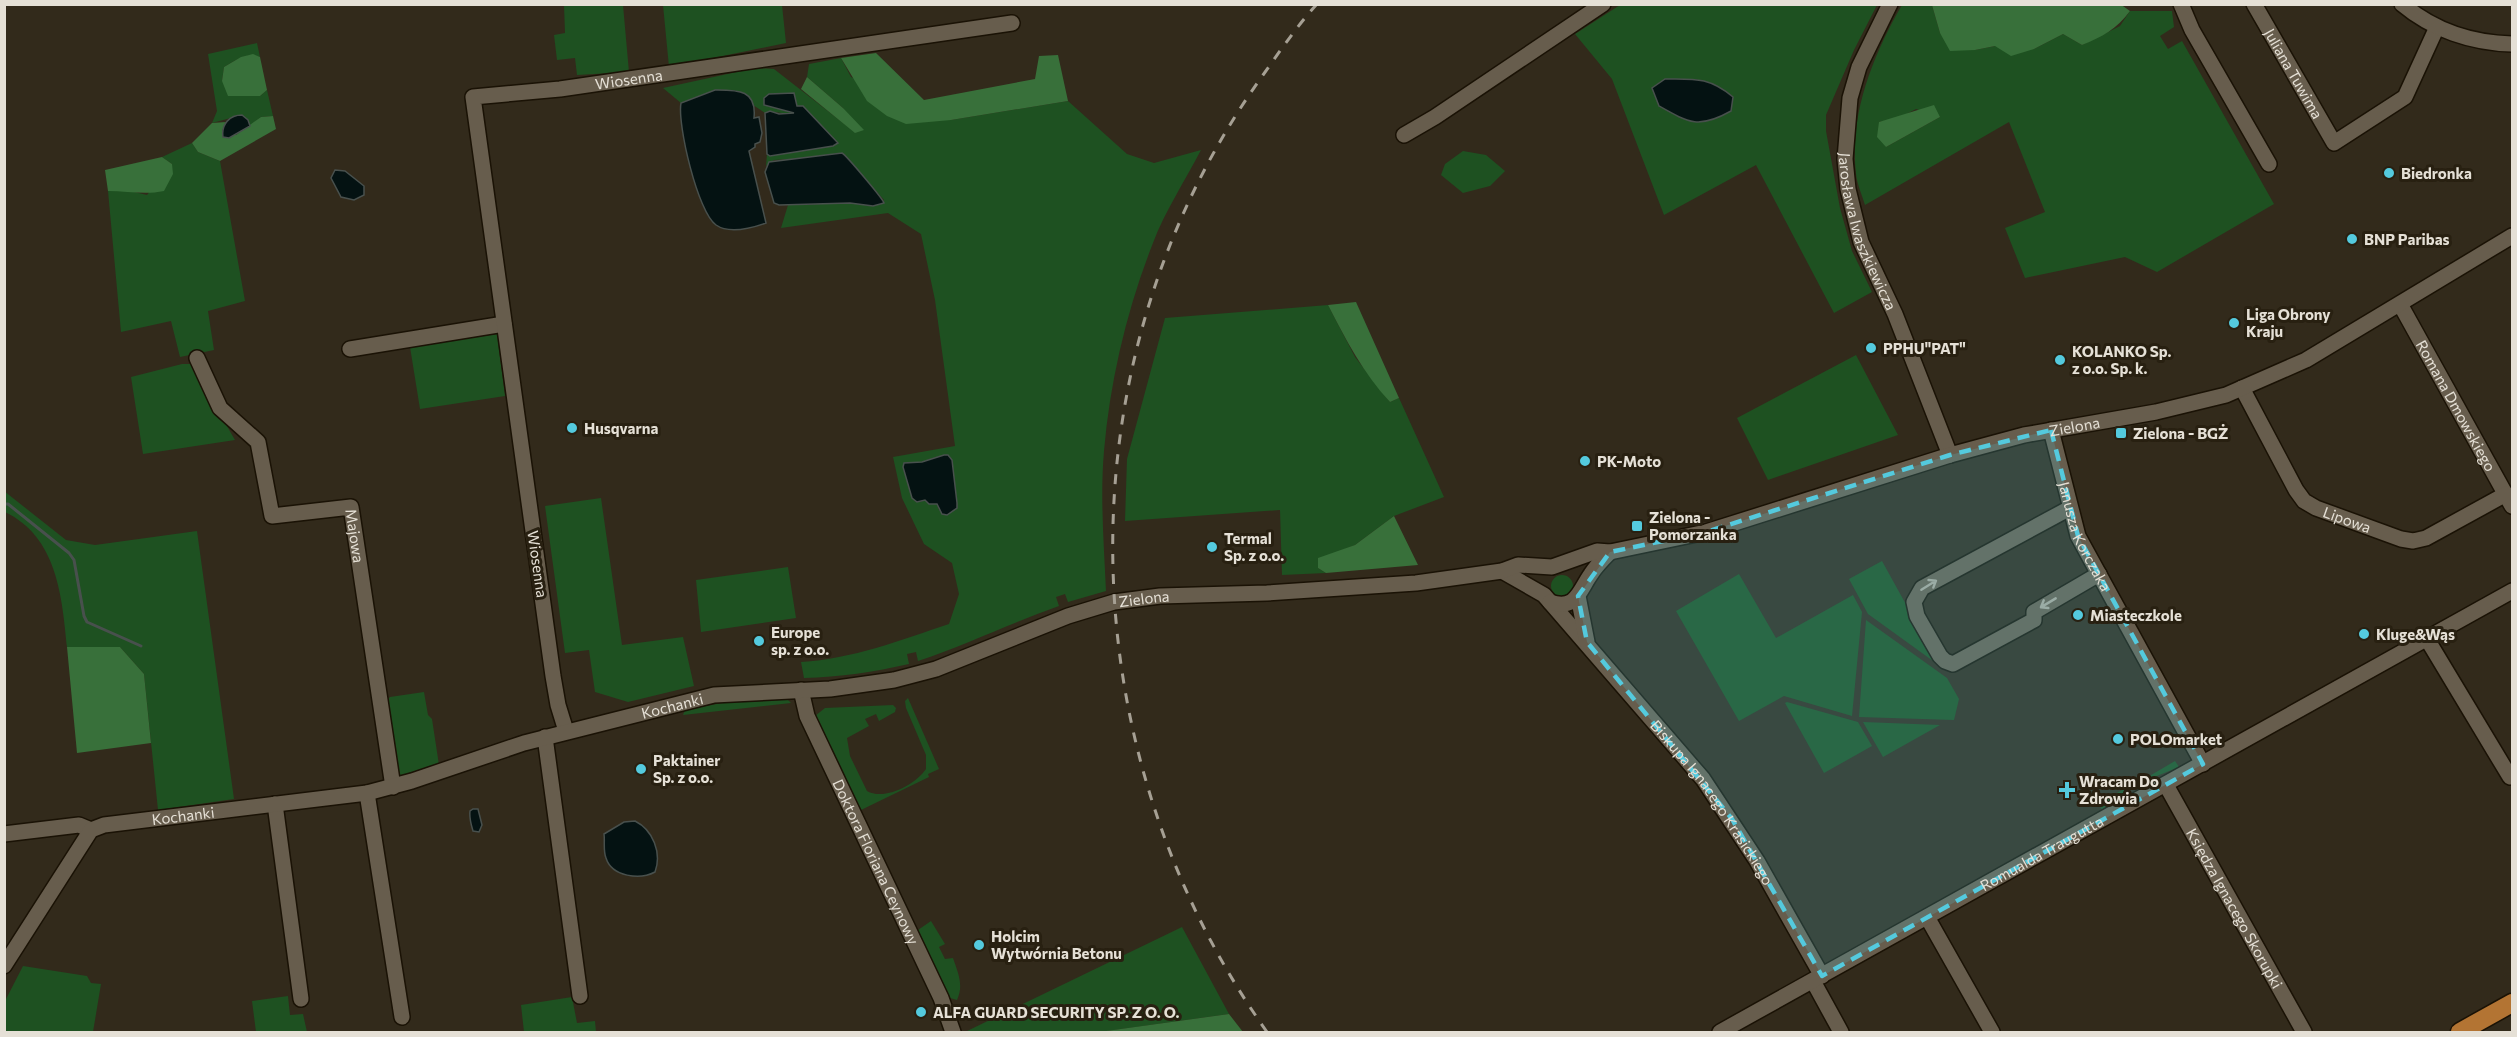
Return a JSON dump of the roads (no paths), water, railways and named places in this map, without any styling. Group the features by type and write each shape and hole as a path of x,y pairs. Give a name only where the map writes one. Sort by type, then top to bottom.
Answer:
{"main road":[{"path":"2460,1032 2512,1004"}],"street":[{"path":"1404,135 1435,117 1603,4"},
{"name":"Jarosława Iwaszkiewicza","path":"1890,4 1859,67 1850,98 1845,159 1848,189 1861,242 1895,314 1950,455"},
{"path":"2181,4 2192,30 2270,165"},
{"name":"Juliana Tuwima","path":"2254,4 2334,143 2405,97 2437,27"},
{"path":"2402,4 2437,27 2477,40 2512,44"},
{"name":"Wiosenna","path":"566,731 558,705 553,676 473,97 560,89 1012,23"},
{"name":"Zielona","path":"801,690 863,686 936,669 1074,614 1123,600 1376,586 1502,571 1518,565 1556,566 1597,551 1610,552 1706,532 1950,455 2051,430 2182,407 2242,388 2306,360 2512,236"},
{"name":"Romana Dmowskiego","path":"2400,304 2509,500"},
{"path":"350,349 504,324"},
{"name":"Majowa","path":"197,358 220,408 258,442 272,516 351,507 393,787"},
{"name":"Lipowa","path":"2242,388 2296,490 2304,501 2316,508 2401,539 2413,541 2426,538 2509,500"},
{"name":"Janusza Korczaka","path":"2051,430 2078,536 2203,764"},
{"path":"2070,508 1922,588 1914,602 1917,616 1940,656 1945,662 1953,664 2034,620 2034,612 2099,574"},
{"path":"1502,571 1560,605 1570,603 1610,552"},
{"path":"1547,598 1541,584 1544,574 1556,566 1572,568 1580,577 1580,592"},
{"name":"Romualda Traugutta","path":"1720,1032 2512,591"},
{"name":"Biskupa Ignacego Krasickiego","path":"1580,592 1587,642"},
{"name":"Biskupa Ignacego Krasickiego","path":"1547,598 1703,779 1732,819 1817,979"},
{"path":"2427,639 2510,777"},
{"name":"Kochanki","path":"4,834 79,825 91,830 134,820 367,793 393,787 566,731 714,695 801,690"},
{"name":"Doktora Floriana Ceynowy","path":"801,690 807,716 941,998 953,1032"},
{"path":"545,737 580,996"},
{"name":"Księdza Ignacego Skorupki","path":"2166,785 2304,1032"},
{"path":"367,793 402,1017"},
{"path":"275,804 301,999"},
{"path":"7,962 91,830"},
{"path":"1927,918 1992,1032"},
{"path":"1817,979 1841,1032"}],"waterway":[{"path":"4,504 8,504 69,553 74,560 87,622 141,646"}],"railway":[{"path":"1267,1032 1201,921 1153,803 1123,680 1113,554 1121,428 1149,305 1196,186 1263,75 1317,4"}],"place":[{"name":"Biedronka","path":"2389,173"},
{"name":"BNP Paribas","path":"2352,239"},
{"name":"Liga Obrony Kraju","path":"2234,323"},
{"name":"PPHU\"PAT\"","path":"1871,348"},
{"name":"KOLANKO Sp. z o.o. Sp. k.","path":"2060,360"},
{"name":"Husqvarna","path":"572,428"},
{"name":"Zielona - BGŻ","path":"2121,433"},
{"name":"PK-Moto","path":"1585,461"},
{"name":"Zielona - Pomorzanka","path":"1637,526"},
{"name":"Termal Sp. z o.o.","path":"1212,547"},
{"name":"Miasteczkole","path":"2078,615"},
{"name":"Kluge&Wąs","path":"2364,634"},
{"name":"Europe sp. z o.o.","path":"759,641"},
{"name":"POLOmarket","path":"2118,739"},
{"name":"Paktainer Sp. z o.o.","path":"641,769"},
{"name":"Wracam Do Zdrowia","path":"2067,790"},
{"name":"Holcim Wytwórnia Betonu","path":"979,945"},
{"name":"ALFA GUARD SECURITY SP. Z O. O.","path":"921,1012"}]}
